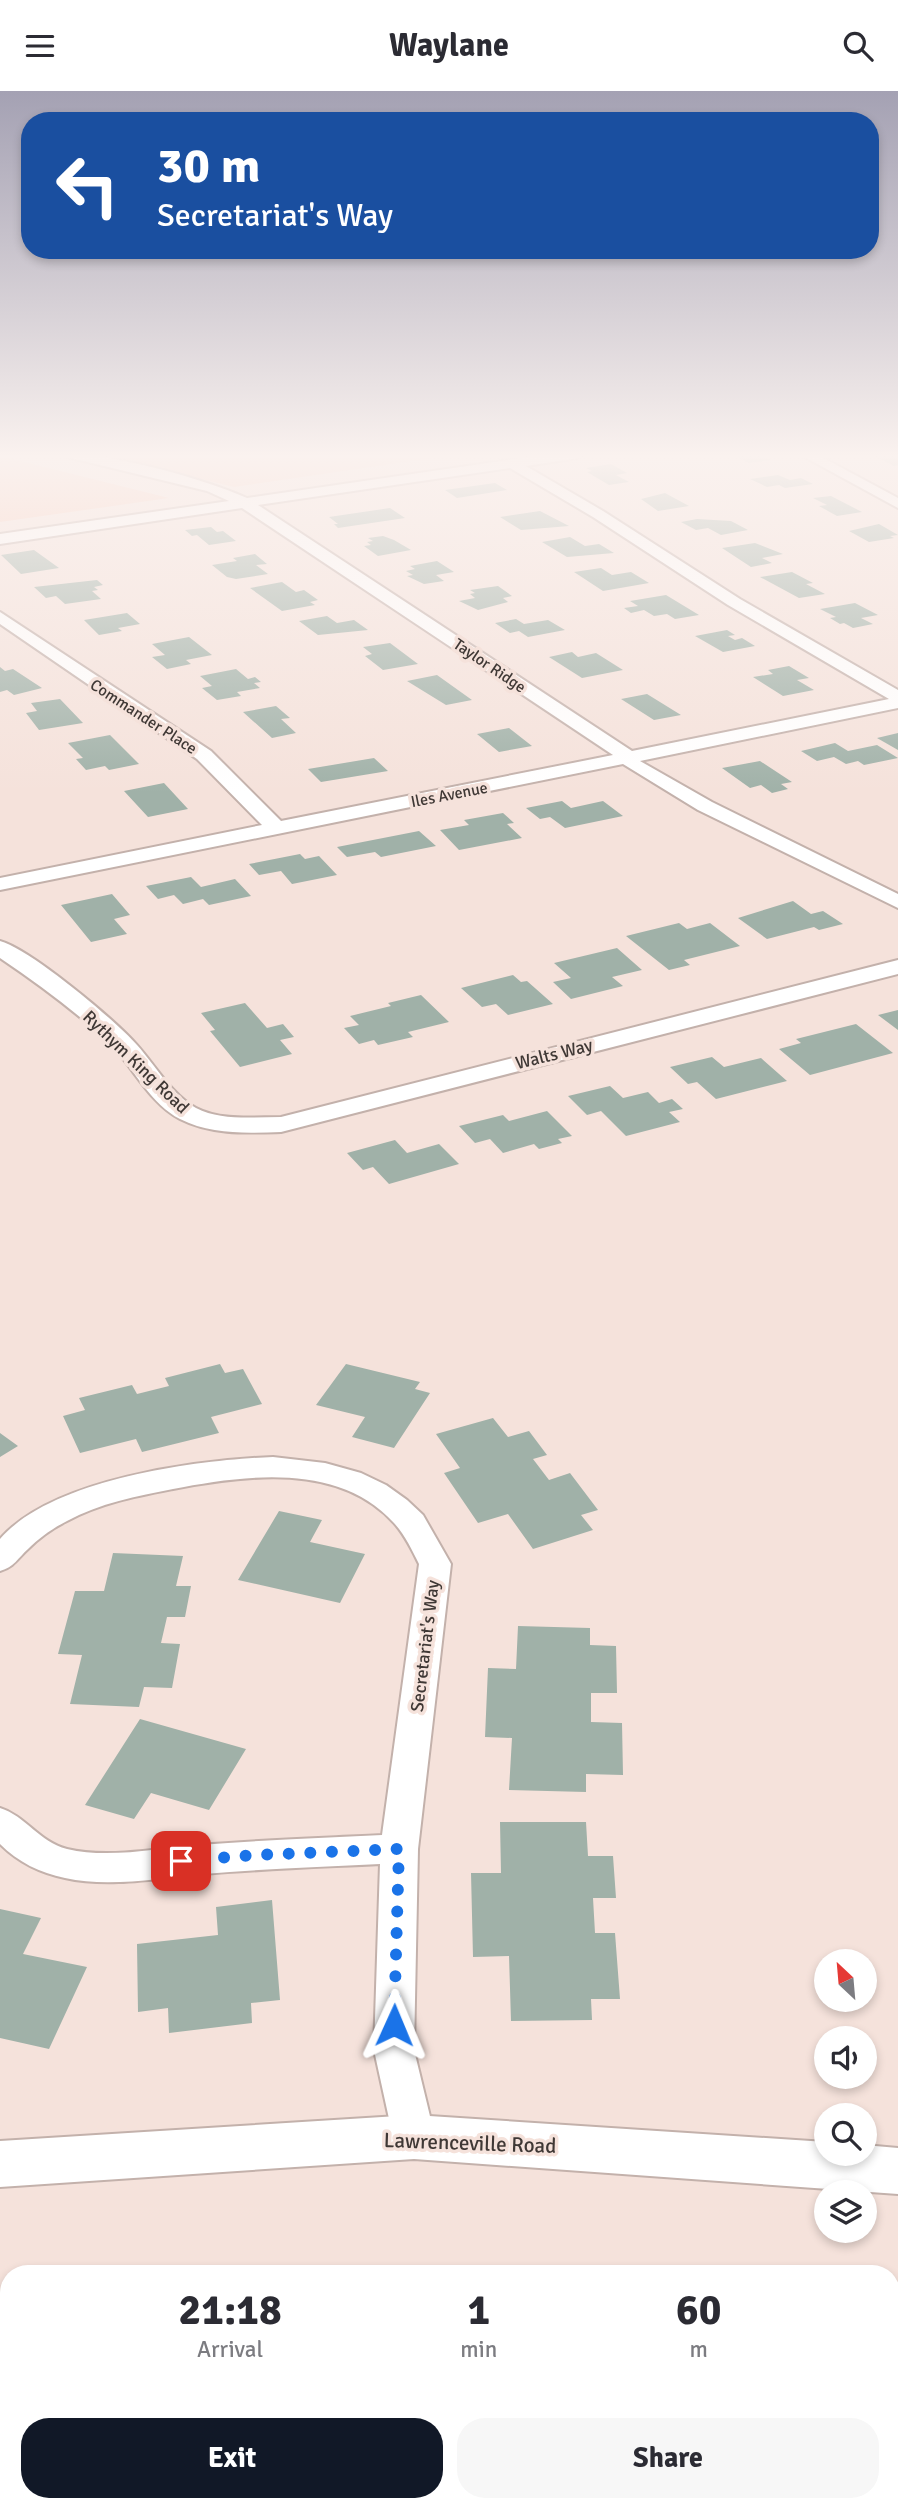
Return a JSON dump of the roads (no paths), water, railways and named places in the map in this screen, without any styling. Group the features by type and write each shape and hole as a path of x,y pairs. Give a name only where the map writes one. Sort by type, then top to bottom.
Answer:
{"street":[{"name":"Taylor Ridge","path":"342,567 629,757 632,764 705,806 898,902"},
{"path":"680,567 734,602 898,697"},
{"name":"Commander Place","path":"0,617 27,638 204,755 276,828"},
{"name":"Iles Avenue","path":"0,884 898,703"},
{"name":"Rythym King Road","path":"0,948 43,976 122,1043 183,1112 207,1122"},
{"name":"Walts Way","path":"207,1122 237,1125 281,1124 898,967"},
{"name":"Secretariat's Way","path":"0,1560 31,1527 89,1497 230,1468 265,1466 325,1474 352,1482 394,1506 416,1524 435,1564 399,1849 394,2050 414,2137"},
{"path":"0,1822 31,1851 66,1864 107,1867 256,1855 399,1849"},
{"name":"Lawrenceville Road","path":"0,2164 414,2137 898,2171"}]}
